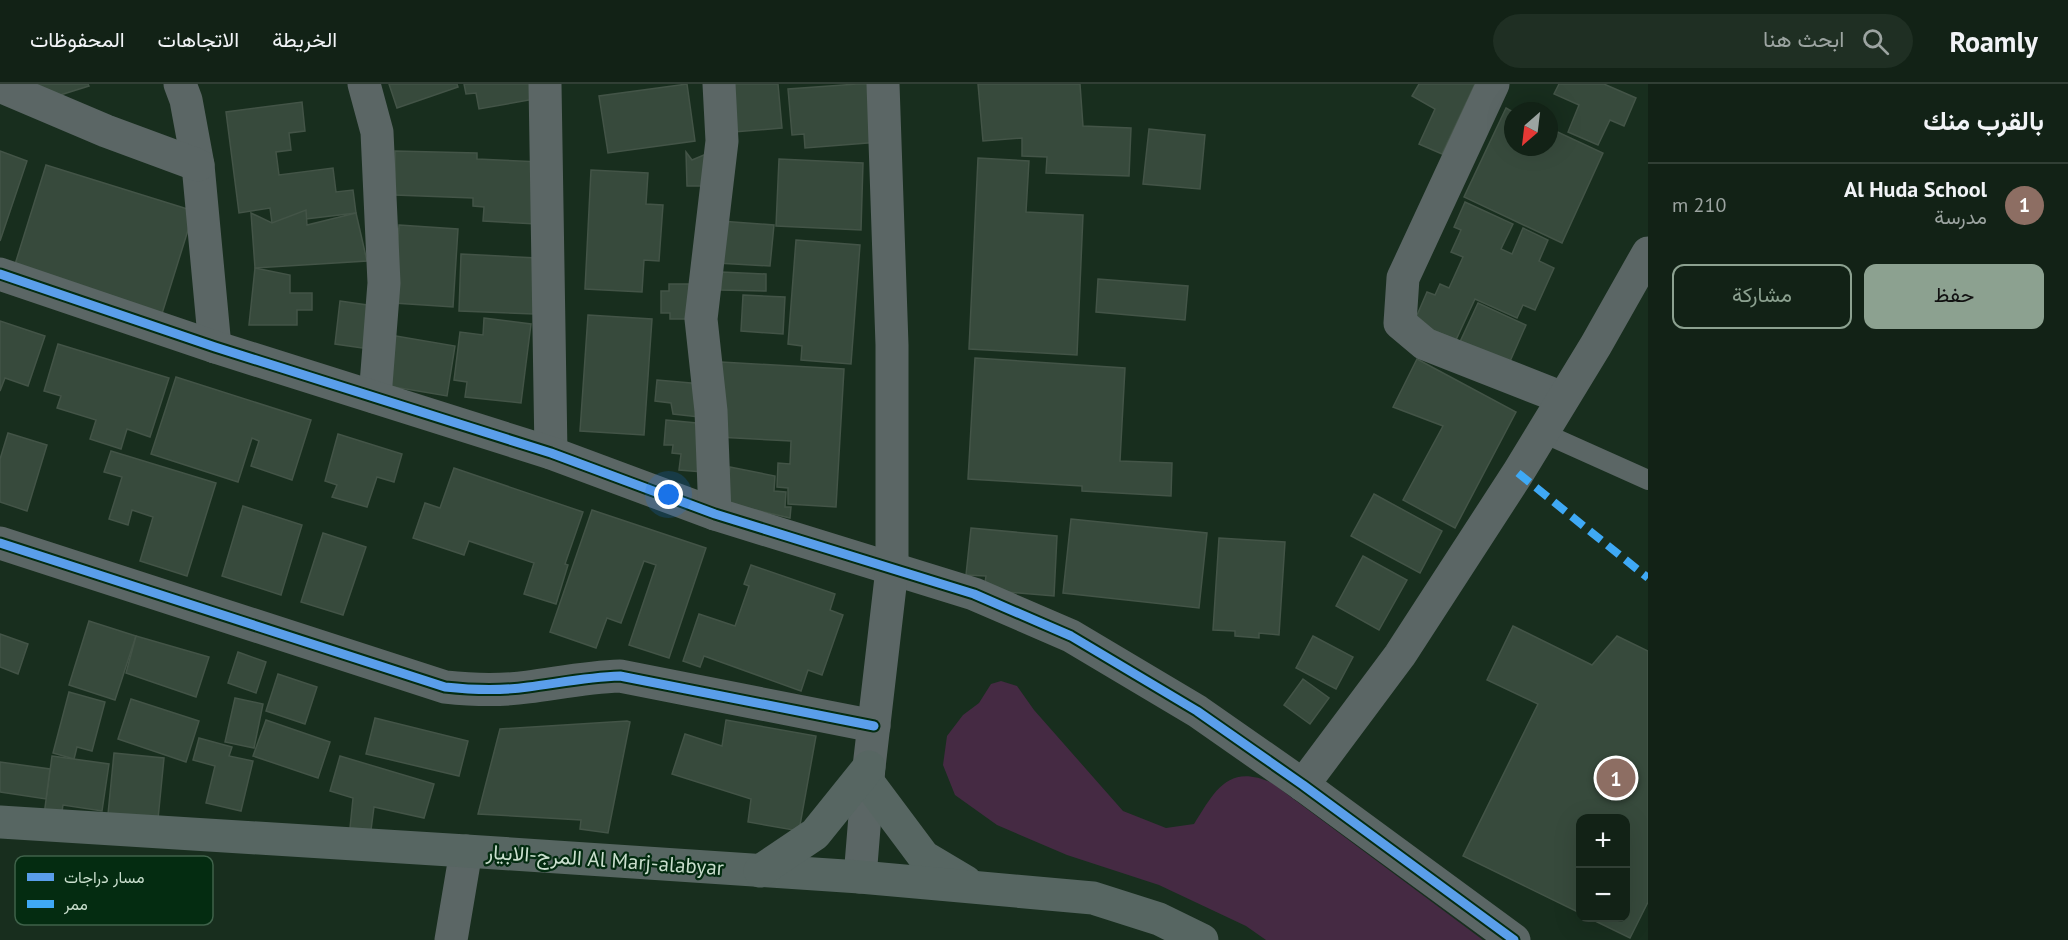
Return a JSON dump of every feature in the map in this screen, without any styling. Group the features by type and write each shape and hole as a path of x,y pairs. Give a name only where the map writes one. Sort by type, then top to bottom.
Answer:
{"main road":[{"path":"760,871 815,834 868,774 924,857 975,888"},
{"name":"المرج-الابيار Al Marj-alabyar","path":"0,822 760,871 1093,898 1159,919 1202,940"}],"street":[{"path":"180,84 186,100 198,165 215,347"},
{"path":"363,84 377,132 384,283 375,397"},
{"path":"545,84 551,453"},
{"path":"715,514 711,411 700,319 722,141 719,84"},
{"path":"860,878 868,774 892,569 892,345 883,84"},
{"path":"1493,84 1403,278 1400,323 1425,344 1563,399"},
{"path":"0,86 106,131 198,165"},
{"path":"1303,785 1400,655 1518,473 1596,345 1648,253"},
{"path":"0,274 215,347 551,453 715,514 974,594 1071,636 1197,711 1303,785 1514,940"},
{"path":"0,543 445,687 501,690 594,676 620,676 874,726"},
{"path":"451,940 466,851"}],"lane":[{"path":"1541,432 1648,480"}],"shaded area":[{"path":"1001,681 1017,686 1034,710 1123,811 1166,828 1194,824 1216,791 1234,778 1244,776 1272,783 1483,940 1266,940 1246,926 1159,885 1067,855 997,825 955,795 943,765 947,736 963,715 979,703 991,684"}],"building":[{"path":"35,84 88,84 89,86 41,101"},
{"path":"389,84 457,84 458,87 397,108"},
{"path":"464,84 532,84 535,99 479,109 476,93 466,94"},
{"path":"687,84 695,141 608,153 599,96"},
{"path":"730,84 778,84 782,128 734,132"},
{"path":"876,84 880,142 805,148 804,134 792,135 788,89"},
{"path":"978,84 1080,84 1083,126 1131,128 1129,176 1046,173 1047,157 1022,156 1022,138 983,141"},
{"path":"1419,84 1475,84 1442,154 1419,144 1435,109 1412,96"},
{"path":"1559,84 1604,84 1636,98 1624,126 1610,120 1598,145 1568,132 1579,105 1554,94"},
{"path":"302,102 305,131 289,133 291,150 276,152 279,175 333,168 336,192 353,190 356,213 272,223 270,208 239,213 226,112"},
{"path":"1504,112 1504,156 1558,156 1558,132 1603,153 1562,243 1464,197"},
{"path":"1149,129 1205,135 1200,189 1143,184"},
{"path":"0,151 27,161 0,241"},
{"path":"395,151 477,153 477,159 541,162 537,224 483,221 484,207 473,206 473,198 395,195"},
{"path":"686,152 692,160 711,152 703,186 687,186"},
{"path":"978,158 1029,161 1026,212 1083,215 1077,355 969,349"},
{"path":"779,159 863,163 861,230 776,226"},
{"path":"46,165 194,211 160,320 12,274"},
{"path":"591,170 648,173 646,204 663,205 659,261 644,260 642,292 585,289"},
{"path":"1465,202 1513,224 1501,249 1512,254 1523,228 1548,240 1539,261 1554,268 1535,310 1523,305 1517,318 1475,299 1456,340 1414,322 1427,292 1435,295 1440,284 1449,288 1463,257 1451,252 1461,230 1454,227"},
{"path":"306,210 307,225 356,213 367,261 255,268 251,213 272,223"},
{"path":"720,221 774,225 770,266 717,263"},
{"path":"399,225 458,229 453,307 394,303"},
{"path":"796,240 860,245 851,364 801,360 802,346 788,344"},
{"path":"461,254 537,258 534,314 459,311"},
{"path":"255,268 290,275 290,293 312,293 312,310 297,310 297,325 249,325"},
{"path":"721,272 766,274 766,291 721,290"},
{"path":"1098,279 1188,286 1185,320 1096,312"},
{"path":"669,284 689,284 690,319 670,319 670,313 661,313 661,291 669,291"},
{"path":"743,295 785,297 783,334 741,331"},
{"path":"340,301 374,306 369,349 335,344"},
{"path":"1478,303 1526,325 1508,366 1459,344"},
{"path":"588,315 652,319 644,435 580,431"},
{"path":"484,318 531,324 521,403 465,397 467,382 454,380 460,332 483,335"},
{"path":"0,321 45,336 28,386 5,378 0,391"},
{"path":"390,335 455,346 447,396 382,385"},
{"path":"58,344 169,378 150,437 127,429 121,449 90,439 96,420 57,408 61,396 44,391"},
{"path":"975,358 1125,368 1120,461 1172,463 1171,496 1082,491 1082,486 968,479"},
{"path":"1417,359 1516,412 1455,528 1403,500 1443,426 1393,407"},
{"path":"721,362 844,369 836,507 788,504 788,488 777,487 778,463 790,464 791,441 717,437"},
{"path":"176,377 311,420 292,480 251,466 259,441 252,438 238,482 151,454"},
{"path":"657,380 702,384 699,417 673,414 671,403 655,401"},
{"path":"666,420 707,424 703,472 679,470 681,454 672,453 673,445 664,445"},
{"path":"8,433 47,445 27,511 0,502 0,459"},
{"path":"338,434 402,454 394,482 377,477 367,507 332,497 337,485 325,481"},
{"path":"111,451 216,483 187,576 140,561 153,517 132,510 128,525 109,519 122,477 104,472"},
{"path":"730,467 775,476 774,491 786,492 785,507 791,507 790,518 726,503"},
{"path":"454,468 583,512 565,564 568,565 556,604 524,594 534,563 469,541 464,555 413,538 425,503 440,508"},
{"path":"1374,494 1442,531 1420,573 1351,536"},
{"path":"243,506 302,525 281,595 222,576"},
{"path":"592,510 706,548 669,658 629,645 656,565 644,561 621,623 607,618 596,648 550,632"},
{"path":"1071,519 1207,533 1199,608 1063,593"},
{"path":"971,528 1057,536 1054,596 984,590 986,576 966,575"},
{"path":"323,533 366,547 343,615 301,602"},
{"path":"1219,538 1285,542 1279,635 1259,633 1259,638 1235,636 1235,631 1213,630"},
{"path":"1363,556 1407,580 1379,630 1336,606"},
{"path":"751,565 835,594 830,610 843,615 822,675 808,670 801,691 704,656 700,667 683,661 699,614 735,626 749,586 744,584"},
{"path":"89,621 136,636 115,700 69,685"},
{"path":"1513,626 1592,665 1617,636 1648,651 1648,902 1630,938 1597,922 1630,922 1630,814 1576,814 1576,911 1463,856 1538,704 1487,680"},
{"path":"0,634 28,644 18,674 0,667"},
{"path":"136,636 209,657 196,697 126,673"},
{"path":"1313,636 1353,657 1336,689 1296,668"},
{"path":"238,652 266,662 256,693 228,683"},
{"path":"278,674 317,687 305,724 266,711"},
{"path":"1303,679 1329,698 1310,724 1284,705"},
{"path":"69,692 105,702 92,751 77,747 74,759 53,753"},
{"path":"235,698 263,704 254,748 225,742"},
{"path":"131,699 199,721 186,762 118,739"},
{"path":"375,718 468,741 459,776 366,754"},
{"path":"266,720 330,742 318,778 253,756"},
{"path":"726,720 816,736 799,831 748,822 751,799 672,774 685,734 722,746"},
{"path":"630,722 608,833 580,829 581,820 478,814 500,729"},
{"path":"199,738 232,747 229,756 253,761 241,811 206,803 215,766 193,760"},
{"path":"114,753 164,758 158,819 108,814"},
{"path":"52,756 109,764 102,811 63,805 61,818 44,815"},
{"path":"340,756 434,784 424,818 374,807 371,830 350,828 353,798 330,791"},
{"path":"0,762 50,769 46,799 0,792"}],"marked path":[{"path":"1518,473 1648,578"}],"cycle path":[{"path":"0,274 215,347 551,453 715,514 974,594 1071,636 1197,711 1303,785 1514,940"},
{"path":"0,543 445,687 507,689 620,676 874,726"}],"place":[{"name":"Al Huda School","path":"1616,778"}]}
